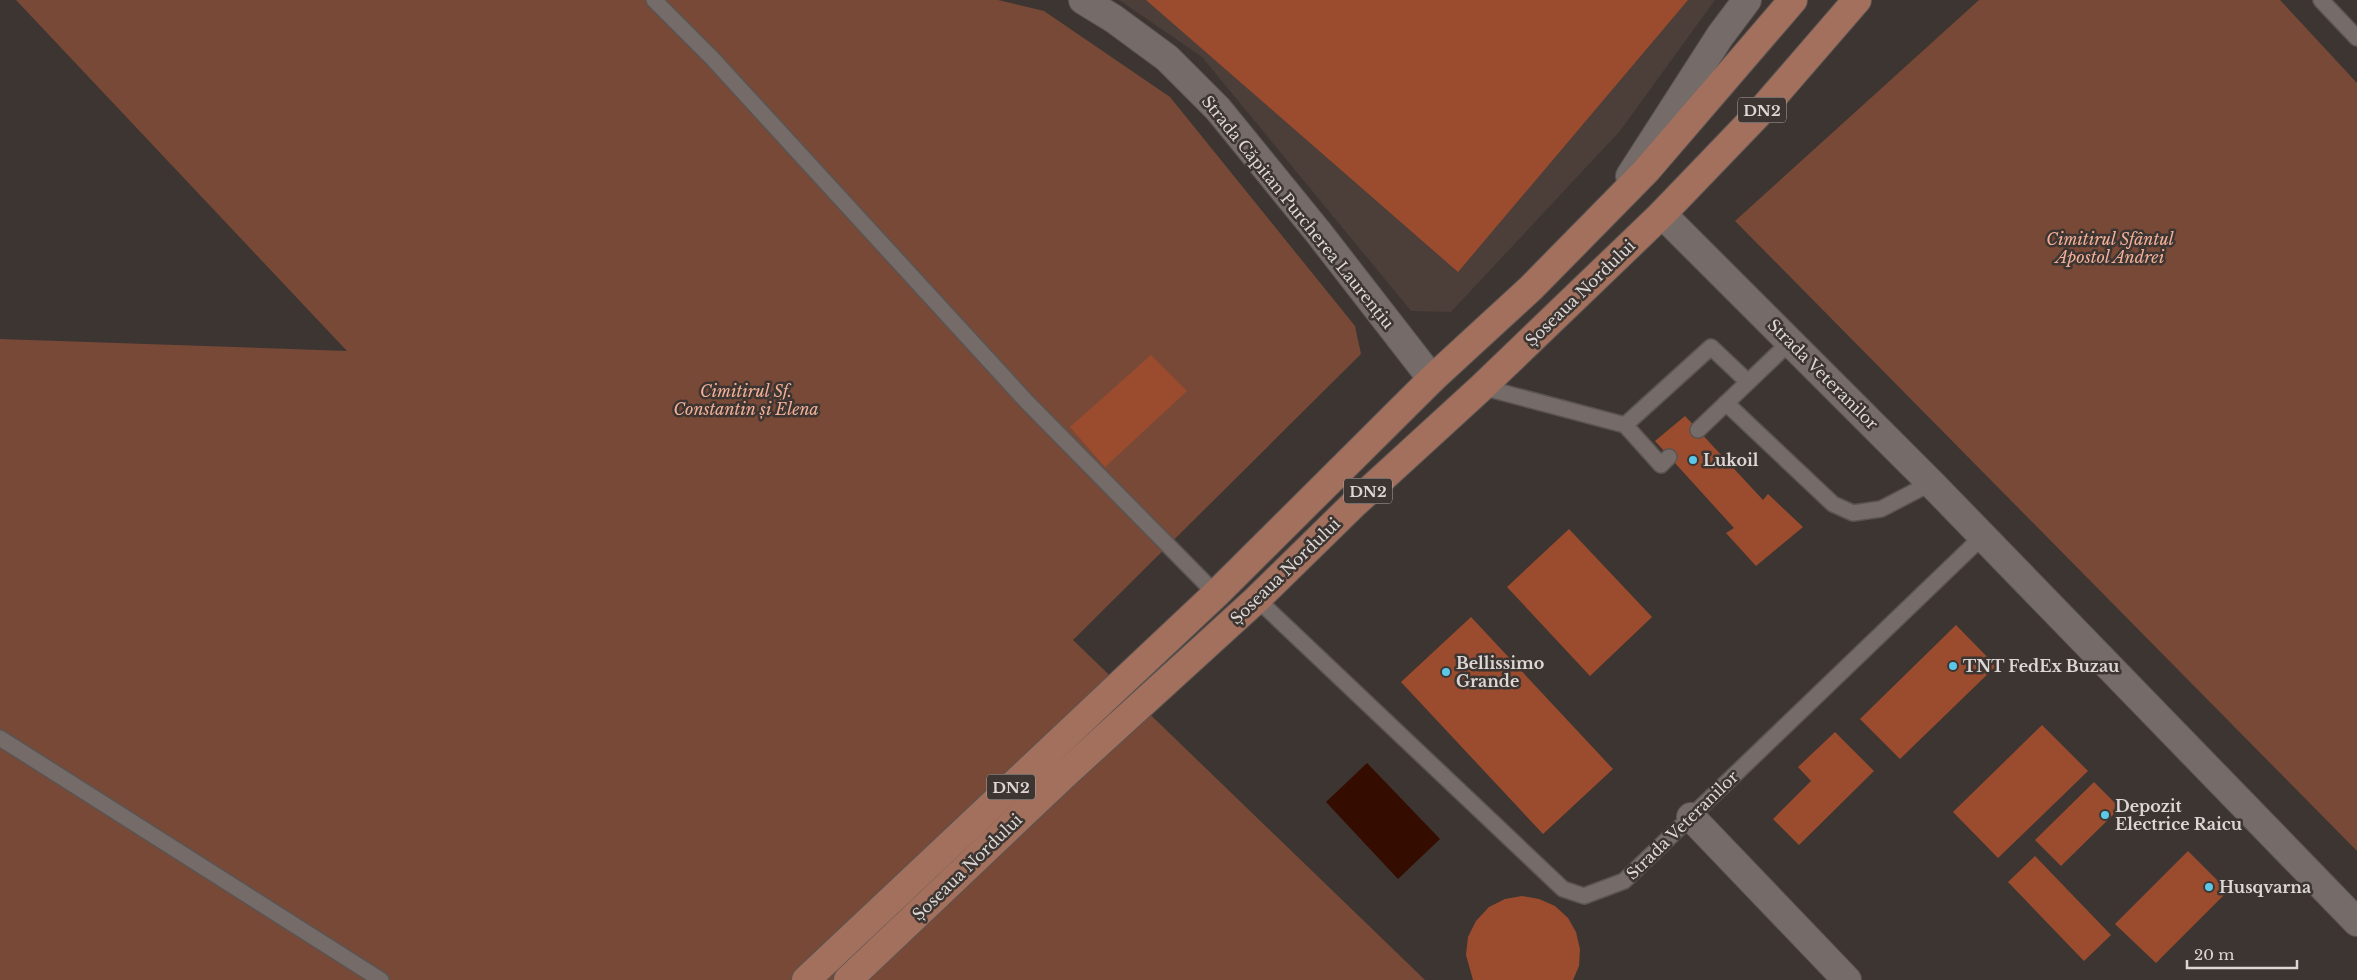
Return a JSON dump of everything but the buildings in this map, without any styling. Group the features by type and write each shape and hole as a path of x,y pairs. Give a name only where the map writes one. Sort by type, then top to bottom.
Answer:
{"main road":[{"name":"Șoseaua Nordului","path":"806,980 1216,594 1432,379 1531,288 1646,171 1793,0"},
{"name":"Șoseaua Nordului","path":"848,980 1064,775 1257,599 1353,505 1482,387 1662,214 1761,111 1856,0"}],"street":[{"name":"Strada Căpitan Purcherea Laurențiu","path":"1083,0 1114,19 1167,58 1218,109 1318,232 1432,379"},
{"name":"Șoseaua Nordului","path":"1612,205 1720,36 1746,0"},
{"name":"Strada Veteranilor","path":"1662,214 1931,483 2357,922"},
{"path":"1691,817 1847,980"}],"lane":[{"path":"654,0 712,58 1027,402 1216,594"},
{"path":"2321,0 2357,38"},
{"path":"1698,430 1791,341"},
{"path":"1625,425 1711,347 1748,382"},
{"path":"1482,387 1625,425 1662,465 1669,457"},
{"path":"1726,403 1833,504 1853,513 1880,509 1931,483"},
{"name":"Strada Veteranilor","path":"1257,599 1563,889 1584,896 1624,881 1982,536"},
{"path":"0,738 381,980"}],"shaded area":[{"path":"1119,0 1715,0 1620,131 1451,312 1411,311 1202,57"},
{"path":"1367,763 1440,839 1398,879 1326,802"}],"green space":[{"name":"Cimitirul Sf. Constantin și Elena","path":"16,0 998,0 1044,11 1170,97 1355,326 1361,354 1073,640 1425,980 0,980 0,339 347,351"},
{"name":"Cimitirul Sfântul Apostol Andrei","path":"1979,0 2280,0 2357,83 2357,851 1735,221"}],"place":[{"name":"Lukoil","path":"1693,460"},
{"name":"TNT FedEx Buzau","path":"1953,666"},
{"name":"Bellissimo Grande","path":"1446,672"},
{"name":"Depozit Electrice Raicu","path":"2105,815"},
{"name":"Husqvarna","path":"2209,887"}]}
